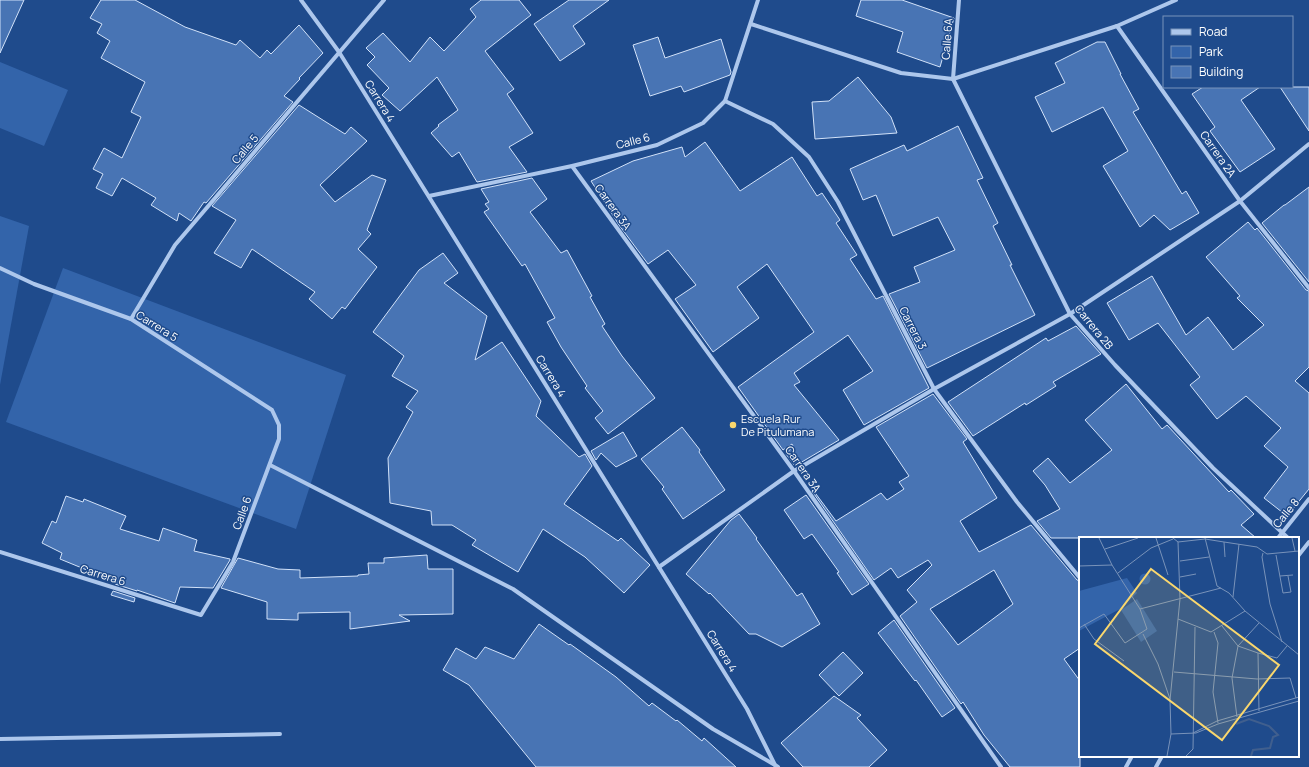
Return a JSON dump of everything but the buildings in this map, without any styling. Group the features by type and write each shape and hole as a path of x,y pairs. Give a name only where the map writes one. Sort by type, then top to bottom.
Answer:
{"street":[{"name":"Carrera 4","path":"301,0 339,52 748,709 777,766"},
{"name":"Calle 5","path":"131,319 175,245 384,0"},
{"name":"Calle 6","path":"429,196 572,166 657,145 703,123 725,101 758,0"},
{"name":"Calle 6A","path":"953,79 959,0"},
{"path":"751,24 901,73 953,79 1117,26 1176,0"},
{"name":"Carrera 2A","path":"1117,26 1240,201 1309,288"},
{"name":"Carrera 2B","path":"953,79 1070,314 1114,365 1213,468 1287,537"},
{"name":"Carrera 3","path":"725,101 773,124 809,157 838,202 934,389 1017,502 1079,577"},
{"path":"659,567 794,471 934,389 1070,314 1240,201 1309,144"},
{"name":"Carrera 3A","path":"572,166 794,471 1000,767"},
{"name":"Carrera 5","path":"0,268 34,284 131,319 272,410"},
{"name":"Calle 6","path":"201,615 234,562 279,439 279,425 272,410"},
{"path":"270,464 514,589 713,729 777,766"},
{"name":"Calle 8","path":"1279,537 1309,499"},
{"path":"1299,554 1309,542"},
{"name":"Carrera 6","path":"0,552 201,615"},
{"path":"0,739 280,734"},
{"path":"1126,767 1131,757"},
{"path":"1156,767 1161,757"}],"green space":[{"path":"0,62 68,90 44,146 0,128"},
{"path":"0,216 29,226 0,385"},
{"path":"63,268 346,375 296,529 6,422"}],"place":[{"name":"Escuela Rur De Pitulumana","path":"733,425"}]}
